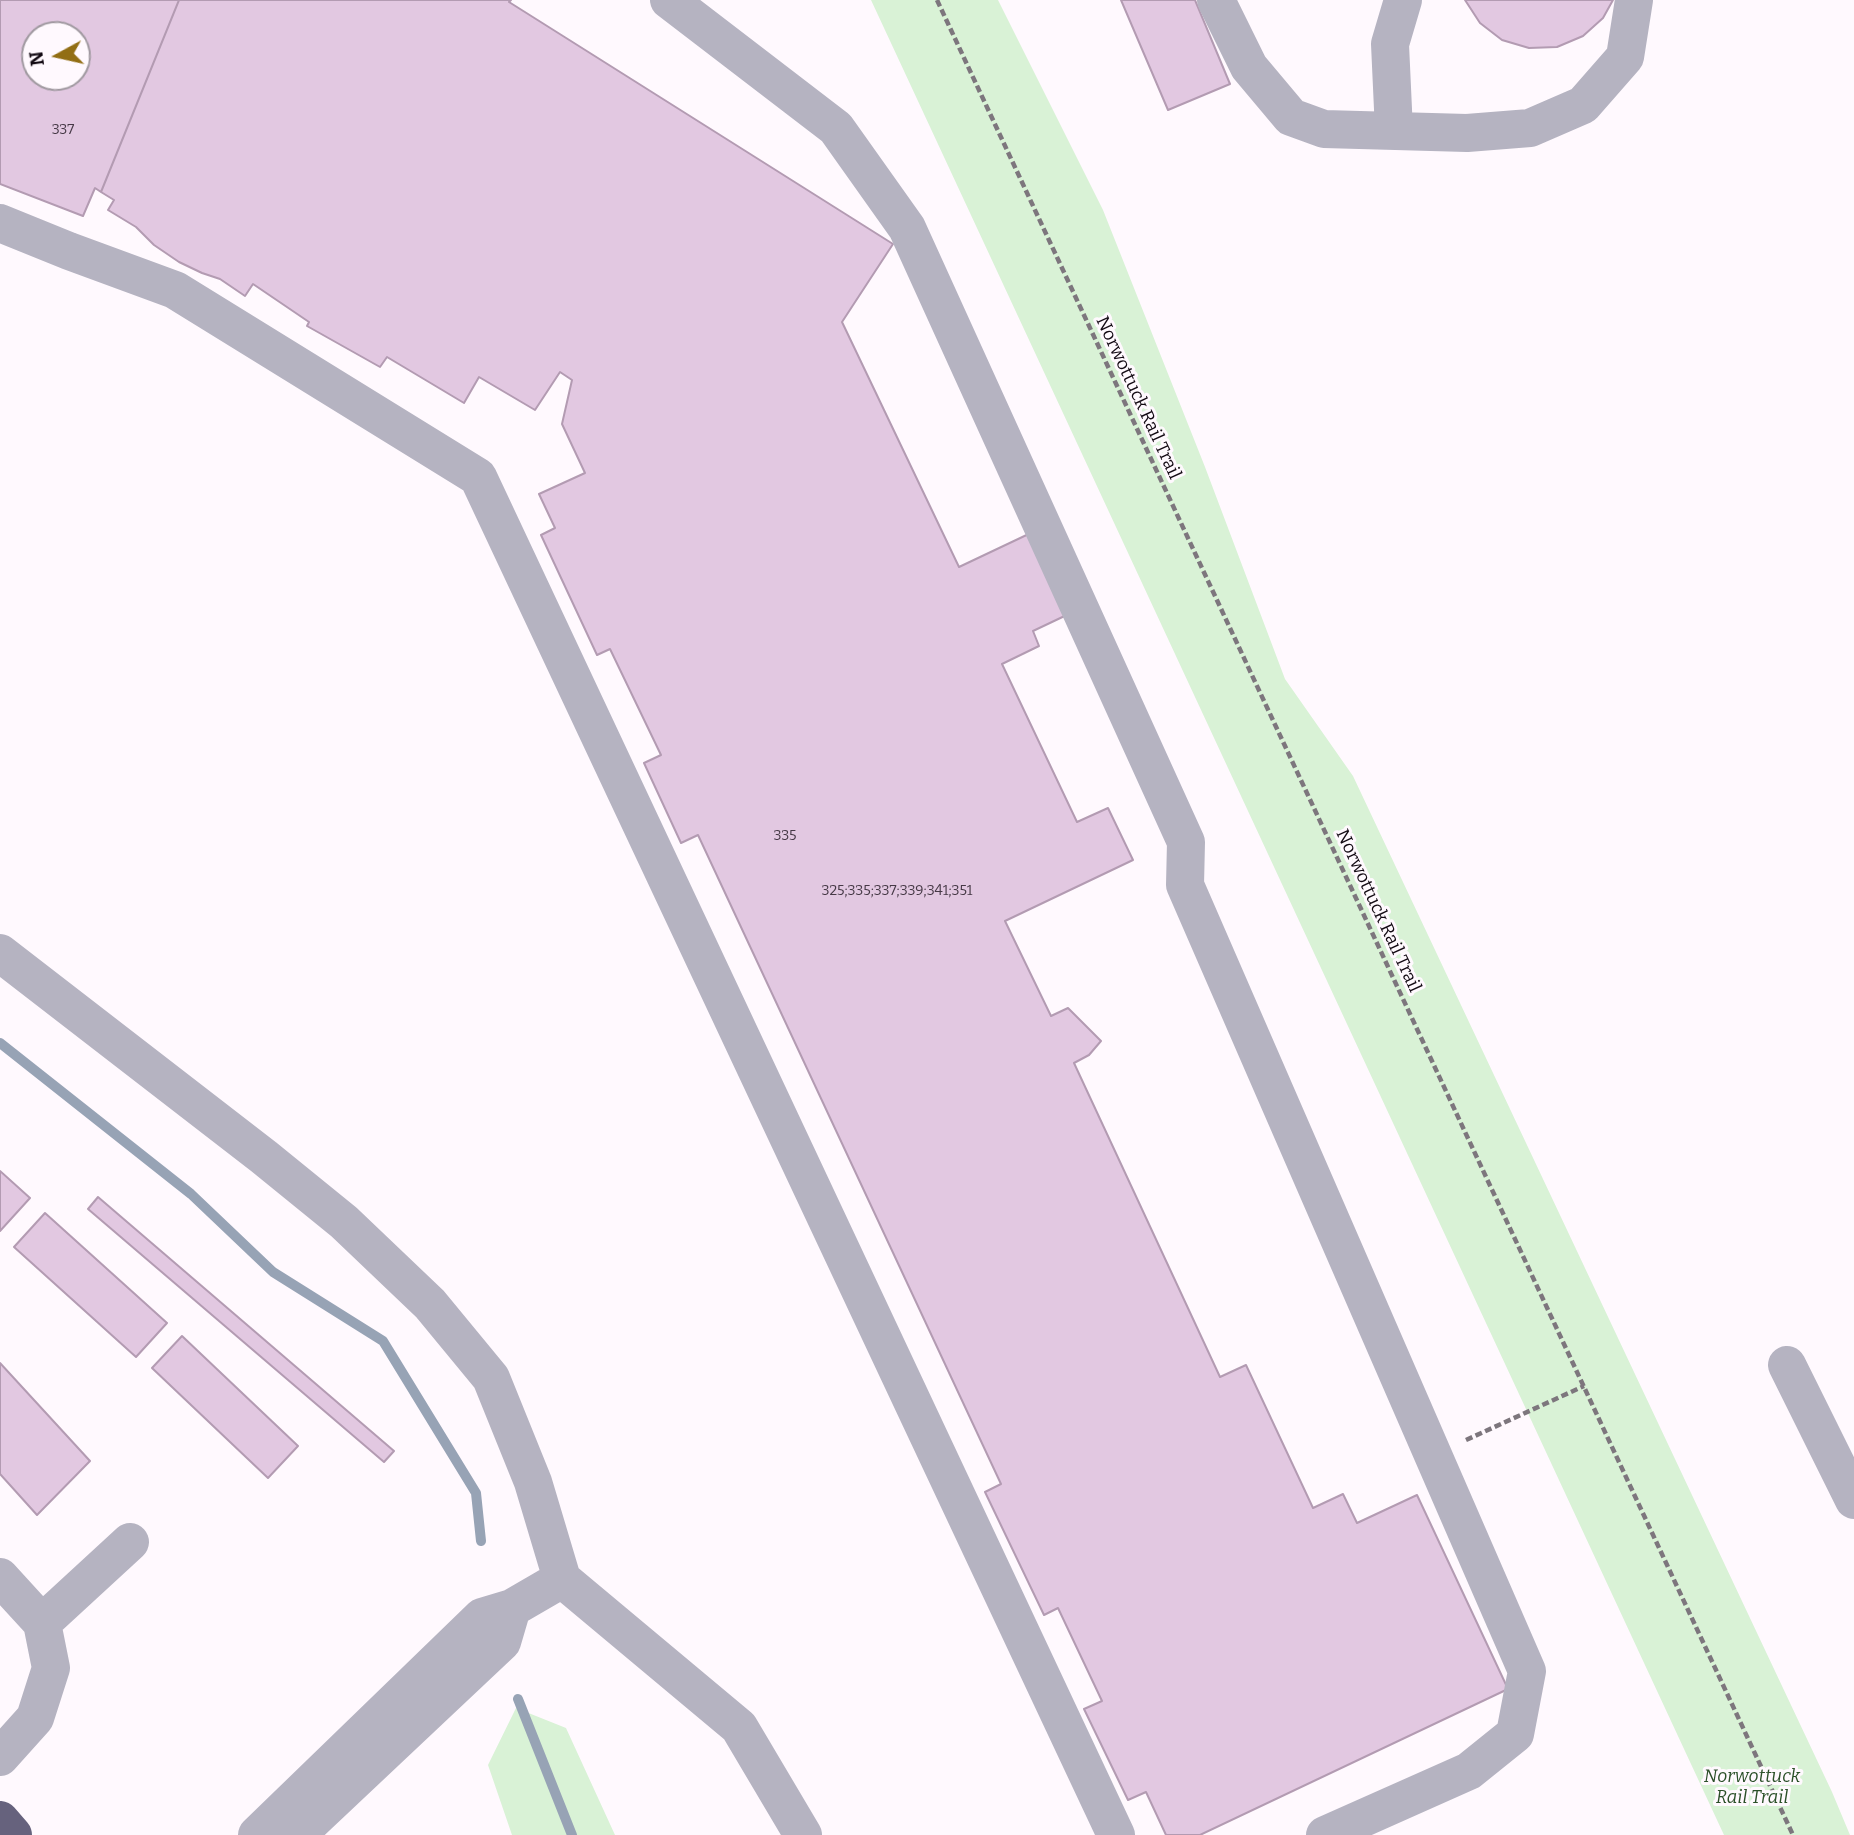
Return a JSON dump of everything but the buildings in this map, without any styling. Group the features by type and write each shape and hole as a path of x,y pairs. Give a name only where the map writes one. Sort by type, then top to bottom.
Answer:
{"highway":[{"path":"0,1820 13,1835"}],"lane":[{"path":"669,0 836,128 906,228 1186,842 1185,885 1527,1671 1515,1734 1469,1770 1325,1835"},
{"path":"1216,0 1249,67 1291,117 1324,129 1466,133 1530,128 1583,106 1625,57 1634,0"},
{"path":"1394,131 1390,44 1403,0"},
{"path":"0,222 175,290 478,477 1116,1835"},
{"path":"0,953 344,1222 430,1304 491,1378 533,1482 562,1578 739,1727 803,1835"},
{"path":"1787,1365 1854,1500"},
{"path":"42,1623 131,1542"},
{"path":"0,1577 42,1623 51,1668 34,1718 0,1757"},
{"path":"257,1835 482,1617 512,1608 562,1578"},
{"path":"297,1835 502,1642 512,1608"}],"path":[{"name":"Norwottuck Rail Trail","path":"937,0 1793,1835"},
{"path":"1433,1454 1584,1386"}],"green space":[{"name":"Norwottuck Rail Trail","path":"871,0 998,0 1103,210 1205,467 1285,679 1353,776 1850,1835 1724,1835"},
{"path":"516,1708 566,1728 615,1835 512,1835 488,1765"}],"waterway":[{"path":"0,1043 191,1194 273,1272 383,1341 476,1493 481,1541"},
{"path":"518,1699 572,1835"}]}
